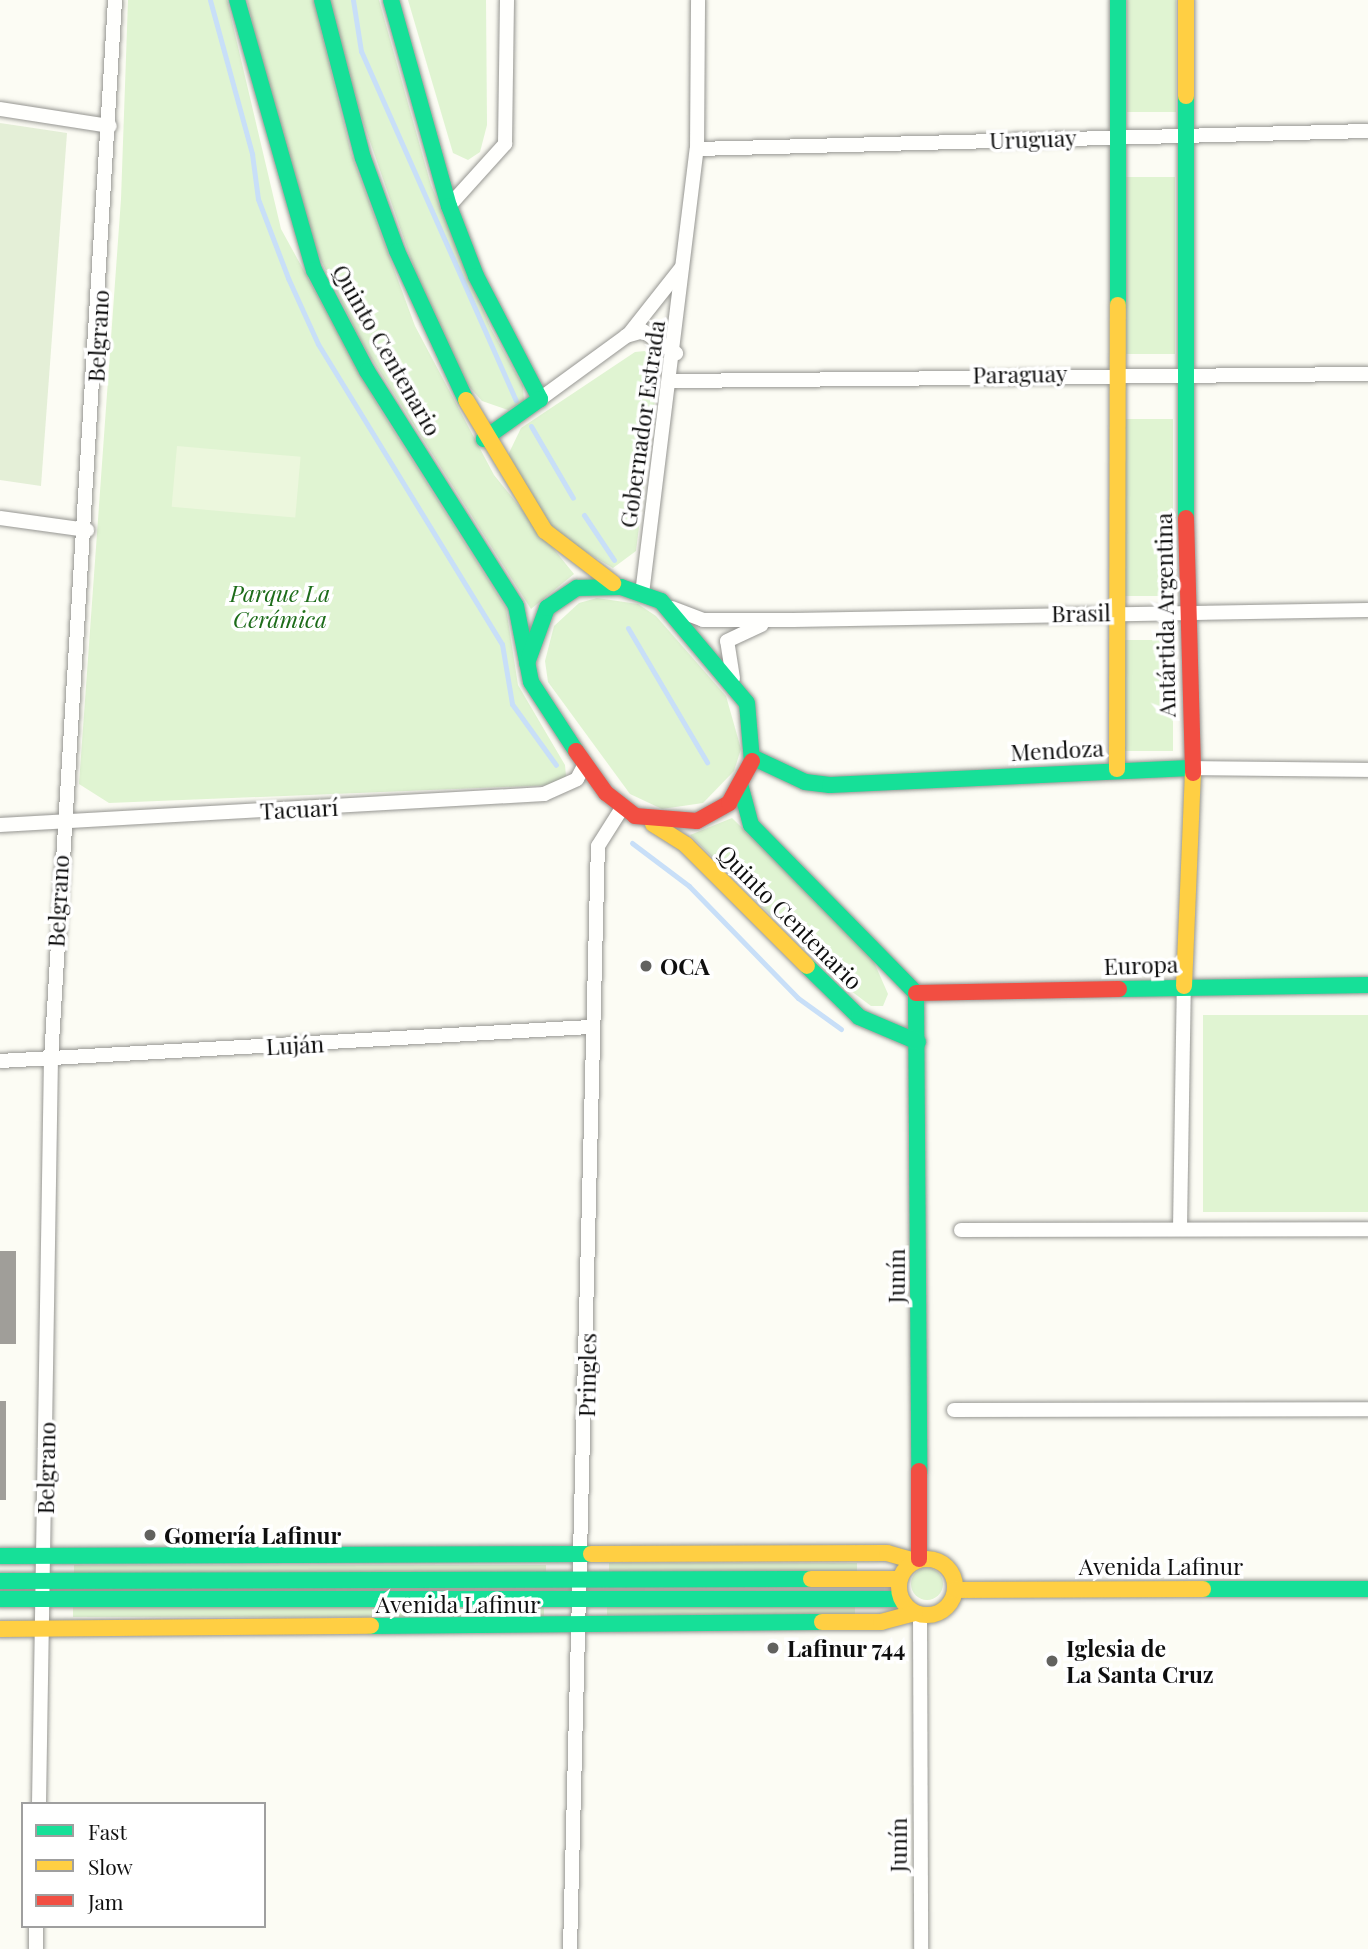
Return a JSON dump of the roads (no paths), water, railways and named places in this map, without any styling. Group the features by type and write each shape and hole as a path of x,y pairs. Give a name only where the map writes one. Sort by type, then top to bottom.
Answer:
{"main road":[{"name":"Quinto Centenario","path":"237,0 314,270 367,371 516,606 527,663"},
{"name":"Quinto Centenario","path":"322,0 363,158 397,251 484,439 545,531 621,587"},
{"path":"390,0 449,206 476,276 540,399"},
{"path":"1116,769 1112,612 1118,0"},
{"name":"Antártida Argentina","path":"1184,986 1195,816 1190,768 1186,610 1186,0"},
{"name":"Gobernador Estrada","path":"484,439 540,399"},
{"path":"596,584 621,587 661,601 747,704 754,758 729,803 697,821 628,812 585,764 539,700 527,663 534,632 560,596 596,584"},
{"name":"Mendoza","path":"754,758 806,782 830,785 1116,769 1190,768"},
{"name":"Quinto Centenario","path":"740,784 751,825 916,993"},
{"name":"Quinto Centenario","path":"628,812 686,845 859,1017 918,1042"},
{"name":"Europa","path":"916,993 1184,986 1368,985"},
{"name":"Junín","path":"916,993 917,1560"},
{"path":"0,1556 887,1553 948,1567 955,1590 940,1612 917,1613 901,1599 899,1579 917,1560"},
{"name":"Avenida Lafinur","path":"0,1581 899,1579"},
{"name":"Avenida Lafinur","path":"955,1590 1368,1589"},
{"name":"Avenida Lafinur","path":"0,1599 901,1599"},
{"name":"Avenida Lafinur","path":"0,1629 581,1627 881,1622 917,1613"}],"street":[{"name":"Belgrano","path":"39,1802 51,1059 62,825 87,530 115,0"},
{"path":"449,206 505,144 508,0"},
{"name":"Gobernador Estrada","path":"642,594 673,381 697,149 698,0"},
{"path":"0,108 110,126"},
{"name":"Uruguay","path":"697,149 1368,131"},
{"name":"Gobernador Estrada","path":"540,399 625,337 660,302 686,260"},
{"path":"625,337 643,331 676,353"},
{"name":"Paraguay","path":"673,381 1185,372 1368,374"},
{"path":"0,518 87,530"},
{"name":"Brasil","path":"661,601 703,620 1186,610 1368,610"},
{"name":"Brasil","path":"747,704 727,664 727,640 744,628 793,620"},
{"name":"Tacuarí","path":"0,825 62,825 544,794 577,779 585,764"},
{"name":"Mendoza","path":"1190,768 1368,770"},
{"name":"Pringles","path":"570,1949 583,1555 590,1027 598,846 628,812"},
{"name":"Antártida Argentina","path":"1180,1229 1184,986"},
{"name":"Luján","path":"0,1061 590,1027"},
{"path":"961,1230 1368,1229"},
{"path":"954,1410 1368,1409"},
{"name":"Junín","path":"917,1613 920,1949"},
{"path":"36,1928 36,1949"}],"waterway":[{"path":"210,0 252,154 258,199 288,278 318,344 502,644 512,704 556,765"},
{"path":"353,0 361,51 516,400"},
{"path":"531,426 573,498"},
{"path":"584,515 614,560"},
{"path":"628,628 707,762"},
{"path":"632,843 689,886 798,998 841,1029"}],"place":[{"name":"OCA","path":"646,966"},
{"name":"Gomería Lafinur","path":"150,1535"},
{"name":"Lafinur 744","path":"773,1648"},
{"name":"Iglesia de La Santa Cruz","path":"1052,1661"}],"park label":[{"name":"Parque La Cerámica","path":"280,606"}]}
